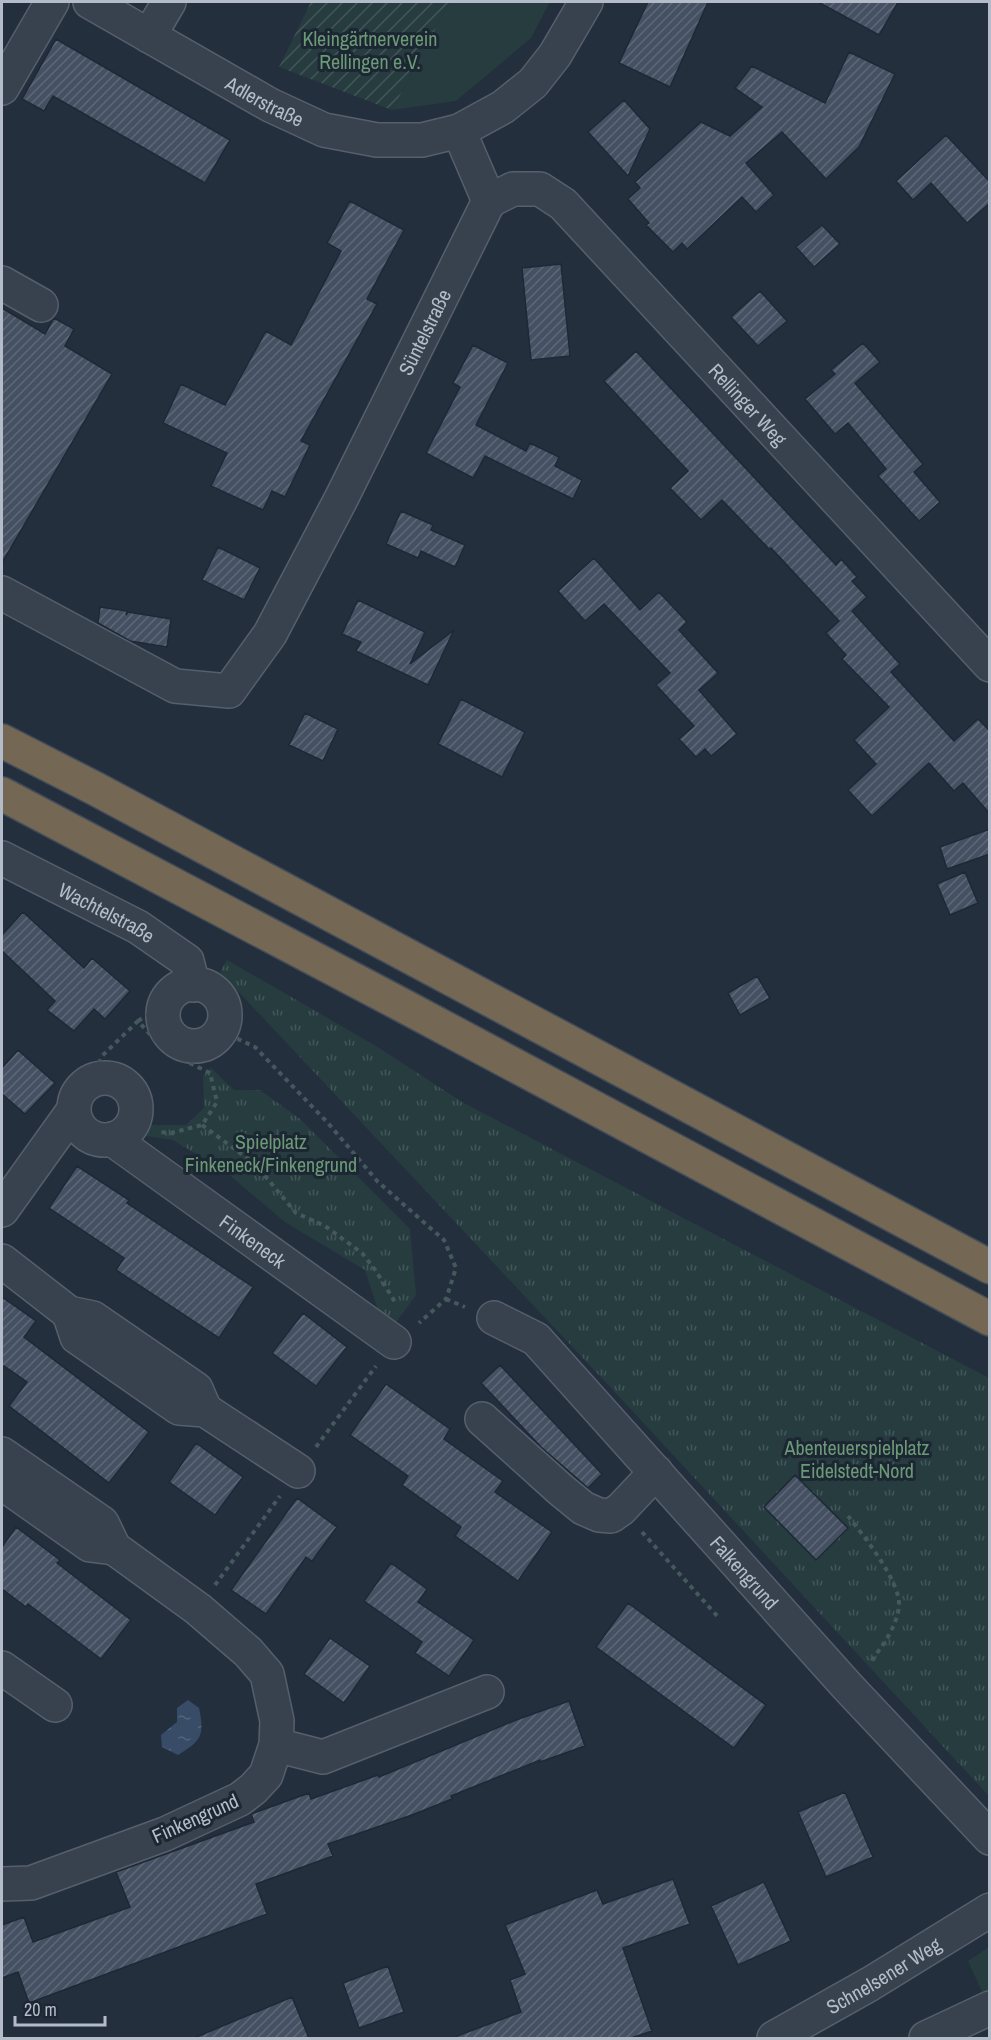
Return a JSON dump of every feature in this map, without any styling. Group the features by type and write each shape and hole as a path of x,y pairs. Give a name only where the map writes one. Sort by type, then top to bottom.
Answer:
{"highway":[{"path":"2,741 106,794 990,1267"},
{"path":"2,794 392,999 990,1319"}],"street":[{"path":"2,88 52,2"},
{"name":"Adlerstraße","path":"90,2 270,105 324,129 377,140 422,140 459,130"},
{"path":"149,36 169,2"},
{"path":"489,201 459,130 503,107 533,83 555,56 586,2"},
{"name":"Rellinger Weg","path":"489,201 513,189 540,189 563,204 990,664"},
{"name":"Süntelstraße","path":"2,593 175,686 229,691 276,624 341,499 489,201"},
{"path":"2,283 41,305"},
{"name":"Wachtelstraße","path":"2,858 138,927 187,961 180,993"},
{"path":"2,1210 73,1112 77,1093 92,1080 101,1077 111,1078 127,1087 133,1095 136,1113 122,1131"},
{"name":"Finkeneck","path":"73,1112 82,1131 91,1137 101,1140 122,1131 393,1342"},
{"path":"2,1261 69,1313 76,1336 179,1407 205,1410 298,1472"},
{"name":"Falkengrund","path":"494,1318 536,1339 847,1686 990,1838"},
{"path":"482,1419 583,1508 599,1515 611,1516 621,1509 656,1473"},
{"name":"Finkengrund","path":"2,1454 102,1523 114,1548 198,1609 248,1652 267,1674 277,1721 276,1745 266,1775 254,1789 240,1799 165,1833 31,1883 2,1884"},
{"name":"Finkengrund","path":"2,1483 90,1545 114,1548"},
{"path":"2,1668 55,1705"},
{"path":"276,1745 323,1757 487,1692"},
{"name":"Schnelsener Weg","path":"774,2038 870,1984 990,1910"},
{"path":"926,2038 990,2008"}],"path":[{"path":"92,1080 102,1056 138,1021 180,993"},
{"path":"122,1131 171,1133 202,1125 217,1102 210,1073 165,1050 138,1021"},
{"path":"202,1125 255,1164 296,1213 325,1226 362,1253 376,1270 398,1308"},
{"path":"621,1509 719,1618"},
{"path":"847,1686 867,1666 884,1643 899,1605 896,1590 885,1569 848,1516"}],"green space":[{"name":"Kleingärtnerverein Rellingen e.V.","path":"311,2 450,2 392,110 279,67"},
{"path":"450,2 550,2 531,38 456,101 392,110"},
{"name":"Abenteuerspielplatz Eidelstedt-Nord","path":"227,960 376,1046 462,1102 989,1378 989,1796 613,1390 220,972"},
{"name":"Spielplatz Finkeneck/Finkengrund","path":"211,1068 234,1090 260,1090 300,1119 410,1229 416,1295 389,1332 379,1313 365,1270 285,1222 227,1173 173,1140 133,1134 144,1114 151,1125 186,1125 204,1108 203,1076"},
{"path":"989,1947 989,1993 984,1996 968,1961"}],"water":[{"path":"188,1700 199,1708 201,1731 192,1746 178,1755 162,1747 161,1735 177,1722 177,1708"}],"building":[{"path":"648,2 708,2 670,87 619,63"},
{"path":"818,2 898,2 879,35"},
{"path":"56,39 230,140 205,183 53,96 44,111 22,99"},
{"path":"849,52 895,74 859,147 826,179 782,132 746,163 774,195 756,212 742,197 687,249 682,243 673,252 646,225 649,223 628,199 640,188 635,182 701,122 730,136 762,107 735,88 752,66 825,103"},
{"path":"624,100 650,129 628,176 588,132"},
{"path":"946,135 990,182 990,203 967,223 931,183 913,200 896,181"},
{"path":"350,201 404,230 367,299 377,304 301,441 310,445 285,497 272,491 263,510 211,486 227,453 163,423 181,384 225,405 266,331 291,345 341,251 327,243"},
{"path":"822,225 840,244 814,267 796,247"},
{"path":"561,264 570,356 531,360 522,268"},
{"path":"760,291 787,321 758,346 731,317"},
{"path":"2,308 45,334 54,318 74,329 65,346 112,374 2,563"},
{"path":"863,343 880,362 855,383 923,464 914,472 940,502 919,521 878,476 886,469 848,423 835,434 805,399 835,374 831,370"},
{"path":"473,345 508,363 476,425 526,451 530,443 559,457 555,466 582,480 573,499 485,456 473,478 426,453 460,387 453,383"},
{"path":"636,351 836,565 841,559 857,577 852,581 867,597 852,611 900,664 891,672 954,741 978,719 990,731 990,814 963,783 954,791 929,763 872,816 848,790 876,764 854,740 889,707 842,659 846,655 826,633 839,621 771,548 769,549 722,500 701,520 670,488 688,471 604,381"},
{"path":"401,511 433,525 431,530 465,545 455,567 421,551 418,558 386,544"},
{"path":"218,547 260,568 244,600 202,580"},
{"path":"594,558 640,610 659,592 687,622 679,630 718,673 699,690 737,734 711,756 705,749 696,757 679,739 694,726 656,685 670,673 604,604 585,621 558,591"},
{"path":"358,600 425,632 410,664 454,630 428,685 356,651 361,642 342,634"},
{"path":"100,607 127,611 126,615 128,612 171,619 167,647 130,641 98,623"},
{"path":"461,699 525,732 502,777 438,744"},
{"path":"305,713 338,729 323,761 289,745"},
{"path":"990,829 990,854 947,869 940,847"},
{"path":"965,872 978,903 950,915 937,884"},
{"path":"23,912 84,968 92,958 130,991 105,1019 94,1009 74,1031 47,1010 55,1001 2,951 2,935"},
{"path":"757,976 770,998 740,1015 728,993"},
{"path":"18,1050 55,1083 25,1114 2,1094 2,1068"},
{"path":"77,1166 129,1200 127,1203 253,1287 219,1338 116,1270 124,1258 49,1208"},
{"path":"2,1297 36,1321 24,1337 149,1432 109,1483 9,1406 27,1382 4,1366 2,1369"},
{"path":"303,1313 347,1347 316,1386 272,1353"},
{"path":"500,1365 602,1474 588,1488 541,1447 481,1383"},
{"path":"386,1384 450,1429 444,1439 503,1481 495,1492 552,1532 518,1581 455,1536 461,1527 402,1485 408,1476 350,1435"},
{"path":"196,1443 243,1477 215,1515 169,1482"},
{"path":"795,1475 848,1528 816,1560 764,1507"},
{"path":"297,1498 337,1527 312,1561 306,1557 266,1614 231,1590"},
{"path":"16,1527 60,1560 57,1563 131,1620 101,1659 28,1604 26,1607 2,1589 2,1547"},
{"path":"391,1563 427,1589 418,1602 474,1640 449,1676 415,1653 422,1642 364,1601"},
{"path":"628,1603 766,1705 734,1748 596,1647"},
{"path":"330,1638 370,1666 344,1703 304,1674"},
{"path":"569,1701 585,1746 540,1762 540,1760 451,1796 452,1799 412,1815 328,1844 333,1856 256,1884 267,1914 29,2003 18,1972 2,1978 2,1925 24,1917 33,1942 130,1907 116,1872 254,1822 251,1814 309,1793 311,1799 378,1775 379,1777 516,1720"},
{"path":"845,1792 873,1857 826,1877 798,1812"},
{"path":"673,1879 690,1924 623,1948 652,2031 631,2038 457,2038 457,2036 521,2012 510,1980 525,1974 505,1925 597,1890 603,1904"},
{"path":"764,1882 791,1941 738,1965 711,1906"},
{"path":"388,1966 404,2012 359,2028 343,1983"},
{"path":"292,1997 309,2038 194,2038"}]}
